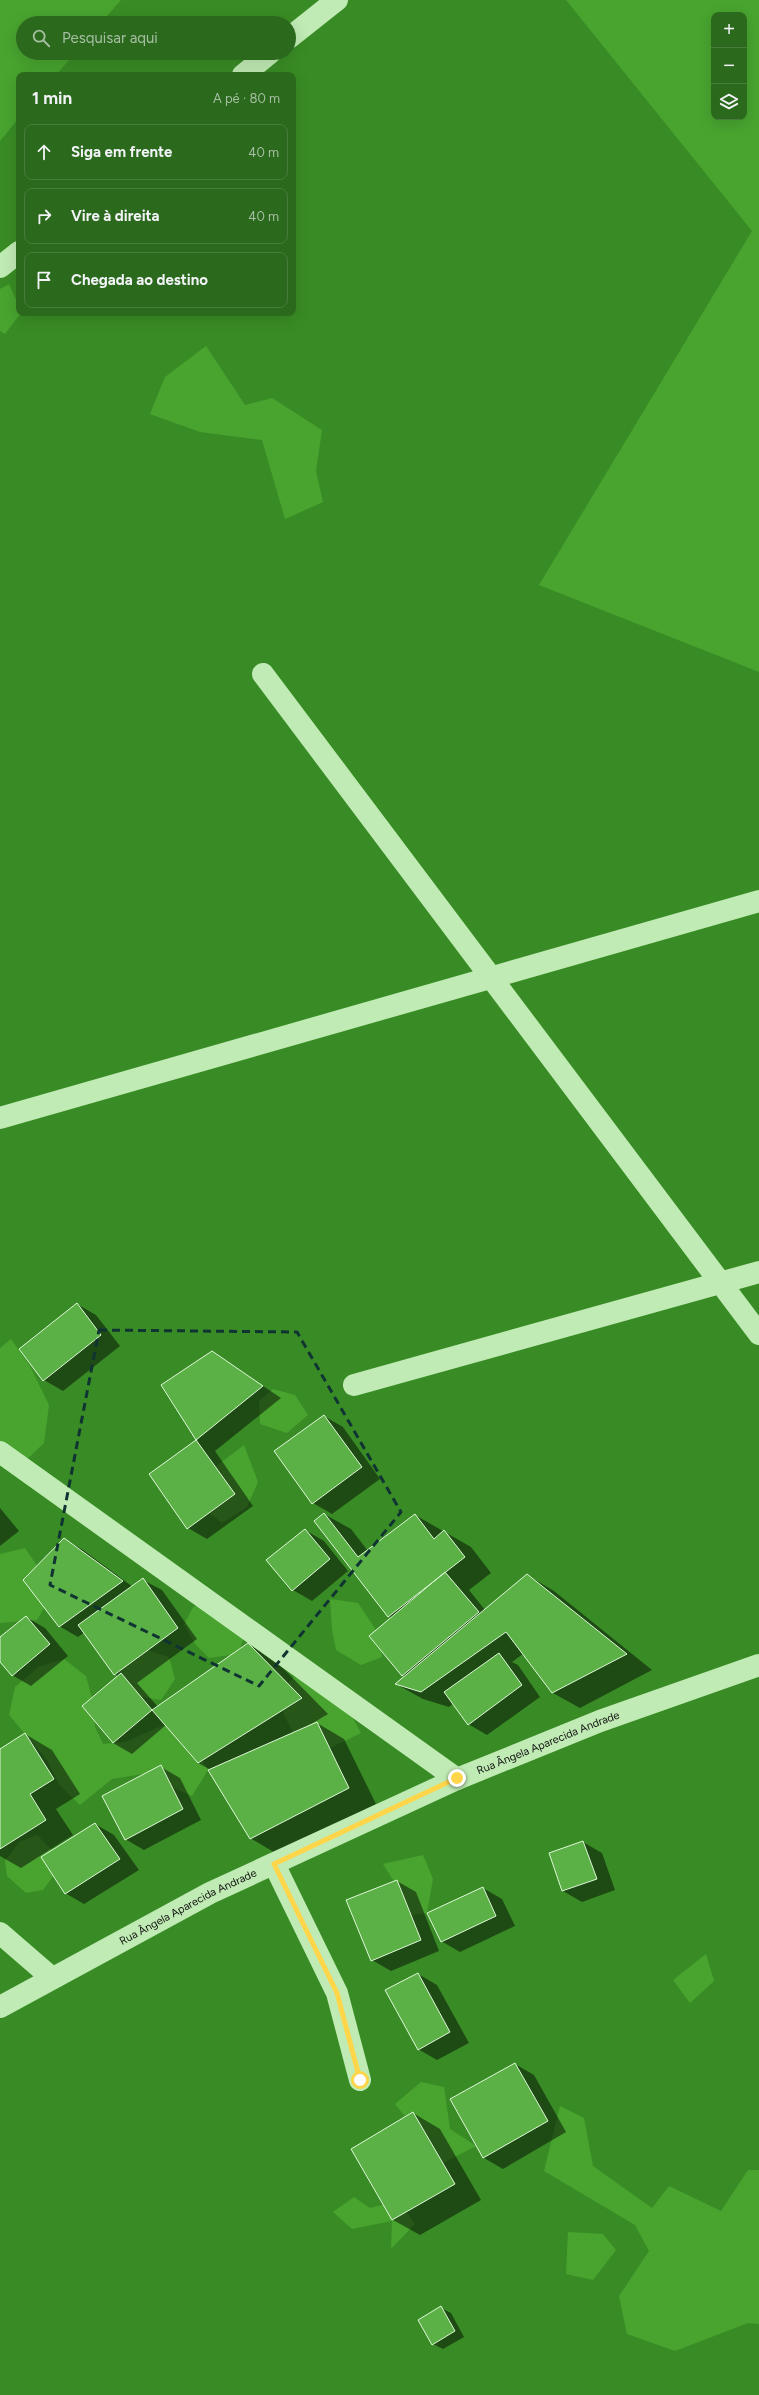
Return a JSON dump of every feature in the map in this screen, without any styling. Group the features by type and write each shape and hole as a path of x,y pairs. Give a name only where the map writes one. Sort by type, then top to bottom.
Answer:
{"street":[{"path":"296,32 337,0"},
{"path":"247,72 261,60"},
{"path":"0,268 16,255"},
{"path":"263,674 489,977 759,1334"},
{"path":"0,1118 759,901"},
{"path":"354,1385 759,1272"},
{"path":"0,1452 457,1778"},
{"name":"Rua Ângela Aparecida Andrade","path":"0,2007 210,1893 457,1778 600,1721 759,1665"},
{"path":"274,1864 337,1993 360,2080"},
{"path":"0,1932 52,1978"}],"highlighted area":[{"path":"99,1330 297,1332 401,1512 259,1686 50,1585"}],"green space":[{"path":"0,0 121,0 107,16 16,16 16,60 69,60 59,72 16,72 16,122 0,141"},
{"path":"566,0 759,0 759,672 539,585 752,231"},
{"path":"9,284 16,299 16,316 19,316 5,334 0,331 0,289"},
{"path":"206,346 245,405 272,398 322,430 316,471 323,502 285,519 262,440 200,432 150,414 165,377"},
{"path":"11,1339 30,1366 49,1405 44,1443 20,1466 0,1458 0,1348"},
{"path":"273,1389 295,1395 308,1415 287,1433 260,1424 259,1401"},
{"path":"244,1445 258,1482 247,1507 222,1523 204,1509 215,1467"},
{"path":"25,1548 42,1573 48,1601 37,1620 0,1623 0,1554"},
{"path":"213,1599 245,1634 238,1654 209,1658 196,1645 184,1625 193,1607"},
{"path":"330,1599 358,1603 378,1633 382,1657 361,1665 336,1650 332,1630"},
{"path":"134,1646 169,1657 175,1679 161,1700 134,1696 121,1673 124,1654"},
{"path":"64,1659 86,1676 93,1702 95,1727 103,1744 125,1742 175,1720 194,1744 208,1770 192,1796 142,1774 112,1779 80,1805 59,1784 47,1760 9,1715 15,1687 38,1667"},
{"path":"294,1677 318,1686 335,1696 348,1710 361,1733 324,1751 295,1736 284,1715 279,1694"},
{"path":"37,1835 52,1850 57,1871 43,1890 26,1893 7,1876 5,1861 19,1842"},
{"path":"423,1855 433,1879 427,1913 411,1915 402,1894 383,1864"},
{"path":"706,1954 714,1981 690,2003 673,1980"},
{"path":"421,2082 444,2087 450,2129 476,2146 443,2163 395,2104"},
{"path":"560,2106 584,2118 593,2166 652,2208 669,2186 721,2211 748,2170 759,2170 759,2324 748,2323 675,2351 627,2334 619,2296 649,2251 635,2225 544,2171"},
{"path":"354,2197 370,2208 398,2201 415,2224 391,2249 392,2221 352,2229 333,2212"},
{"path":"568,2232 603,2234 616,2250 593,2280 566,2274"}],"building":[{"path":"77,1303 101,1335 43,1381 19,1349"},
{"path":"212,1351 263,1386 196,1440 161,1385"},
{"path":"324,1415 362,1467 312,1504 274,1451"},
{"path":"196,1440 235,1494 187,1529 149,1474"},
{"path":"324,1513 358,1557 415,1514 434,1539 444,1530 465,1557 388,1617 314,1521"},
{"path":"305,1529 330,1559 292,1591 266,1560"},
{"path":"64,1538 123,1581 59,1627 23,1580"},
{"path":"445,1572 479,1612 402,1676 369,1636"},
{"path":"527,1574 627,1654 552,1693 506,1632 421,1692 395,1684"},
{"path":"143,1578 178,1628 114,1675 78,1625"},
{"path":"26,1616 50,1644 12,1676 0,1662 0,1637"},
{"path":"248,1643 302,1698 198,1763 152,1710"},
{"path":"499,1653 522,1685 468,1725 444,1692"},
{"path":"121,1673 152,1710 113,1743 82,1706"},
{"path":"317,1722 349,1788 250,1839 208,1770"},
{"path":"25,1733 54,1779 30,1794 46,1820 0,1849 0,1749"},
{"path":"161,1765 183,1809 125,1840 102,1796"},
{"path":"95,1823 120,1859 65,1894 41,1857"},
{"path":"583,1841 597,1879 562,1891 549,1853"},
{"path":"397,1880 421,1940 371,1961 346,1900"},
{"path":"483,1887 496,1916 441,1942 427,1913"},
{"path":"418,1973 450,2032 418,2050 385,1990"},
{"path":"515,2063 548,2121 483,2158 450,2099"},
{"path":"413,2112 455,2184 392,2220 351,2149"},
{"path":"441,2306 455,2331 432,2345 418,2320"}],"route":[{"path":"360,2080 337,1993 274,1864 457,1778"}]}
